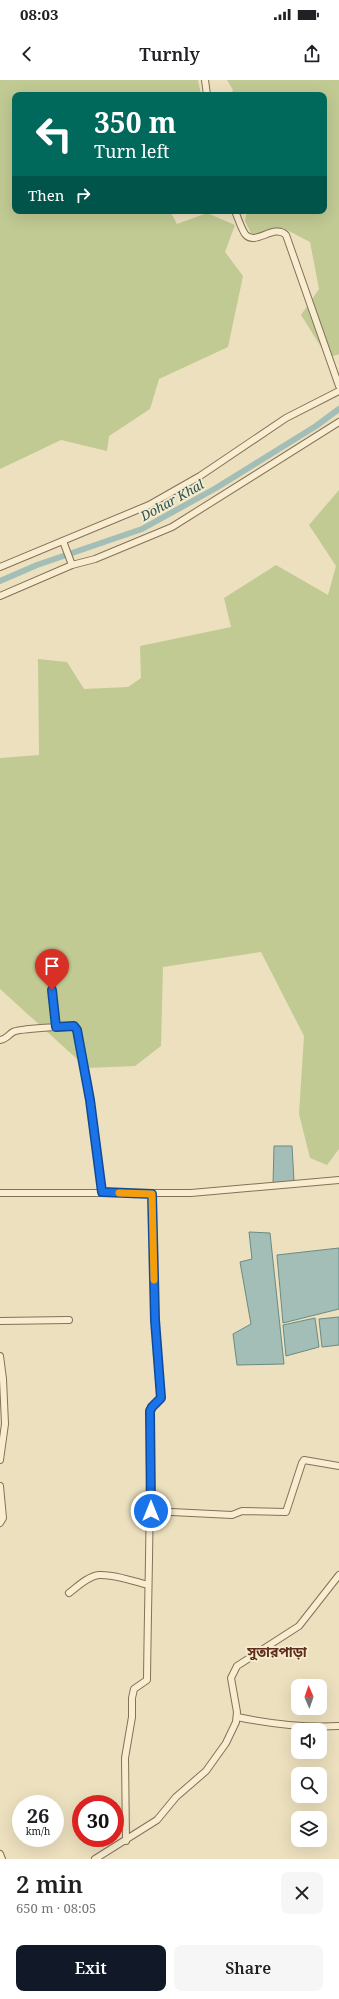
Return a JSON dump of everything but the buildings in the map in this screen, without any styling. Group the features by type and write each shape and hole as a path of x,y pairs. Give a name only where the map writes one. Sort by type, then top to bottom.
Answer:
{"street":[{"path":"205,80 207,92"},
{"path":"236,214 245,234 249,237 254,238 278,230 286,234 339,386"},
{"path":"0,567 149,505 200,476 286,418 339,391"},
{"path":"0,596 71,564 96,559 172,527 339,422"},
{"path":"63,541 71,564"},
{"path":"52,970 52,990 56,1027"},
{"path":"0,1040 5,1039 14,1031 74,1026 77,1030 90,1100 102,1192"},
{"path":"0,1193 191,1193 339,1180"},
{"path":"126,1841 125,1758 132,1717 132,1698 134,1689 147,1680 148,1585 151,1511 150,1411 161,1398 155,1320 152,1194"},
{"path":"0,1321 69,1320"},
{"path":"0,1356 3,1379 5,1424 0,1460"},
{"path":"151,1511 232,1515 242,1512 286,1512 304,1460 339,1466"},
{"path":"0,1486 3,1518 0,1523"},
{"path":"69,1593 86,1580 98,1575 126,1579 148,1585"},
{"path":"95,1859 126,1841 157,1820 176,1797 206,1771 226,1743 236,1722 237,1717 231,1678 237,1666 298,1626 339,1575"},
{"path":"237,1717 276,1725 321,1727 339,1726"},
{"path":"0,1854 2,1859"}],"green space":[{"path":"0,80 198,80 200,92 12,92 12,214 172,214 177,224 204,214 209,214 235,225 225,252 243,276 228,347 159,379 150,409 109,436 107,451 61,440 0,469"},
{"path":"227,80 339,80 339,354 328,358 301,315 319,289 310,242 283,228 252,235 245,221 246,214 327,214 327,92 232,92 233,90"},
{"path":"339,490 339,1149 327,1165 310,1158 299,1114 304,1036 261,952 163,967 161,1046 135,1066 87,1068 0,989 0,758 39,755 38,659 67,662 84,689 128,687 141,678 140,646 231,627 224,598 276,565 328,595 336,566 309,525"}],"water":[{"path":"274,1146 292,1146 294,1181 273,1185"},
{"path":"249,1232 270,1233 284,1364 237,1365 233,1334 251,1324 240,1262 252,1259"},
{"path":"339,1248 339,1309 283,1323 277,1255"},
{"path":"339,1317 339,1345 322,1347 319,1319"},
{"path":"315,1318 319,1347 286,1356 283,1325"}],"waterway":[{"name":"Dohar Khal","path":"0,581 37,565 142,529 216,488 316,426 339,409"}],"slow traffic":[{"path":"119,1193 152,1194 154,1280"}],"district":[{"name":"সুতারপাড়া","path":"277,1651"}],"route":[{"path":"52,990 56,1027 74,1026 77,1030 88,1085 102,1192 152,1194 155,1320 161,1398 150,1411 151,1511"}]}
